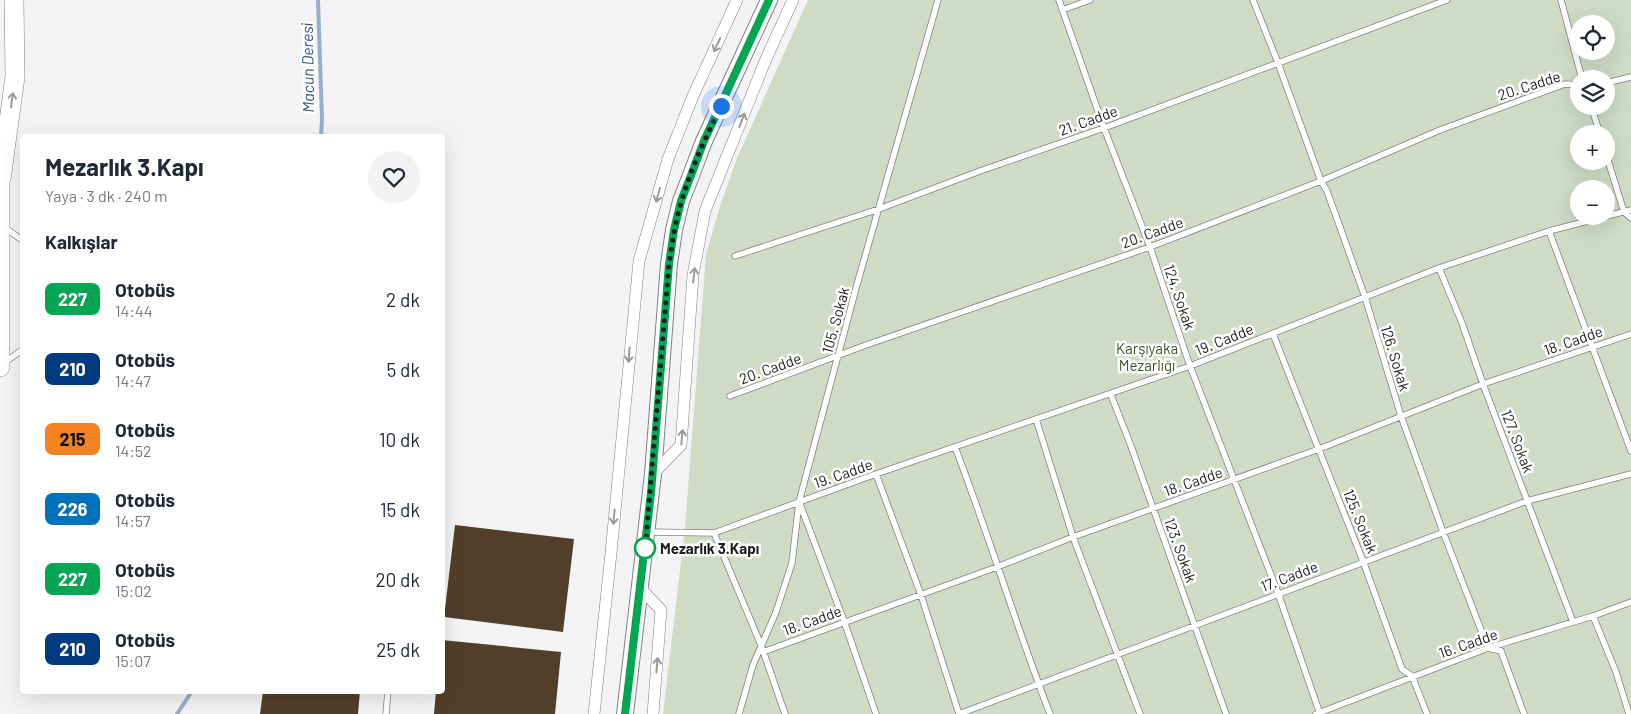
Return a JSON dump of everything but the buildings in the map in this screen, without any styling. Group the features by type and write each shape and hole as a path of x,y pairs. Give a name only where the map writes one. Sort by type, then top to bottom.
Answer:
{"main road":[{"path":"0,183 15,78 14,0"},
{"path":"625,714 653,474 669,264 674,230 681,201 704,141 770,0"},
{"path":"0,166 0,366"}],"street":[{"path":"594,714 639,261 668,159 693,96 737,0"},
{"path":"653,474 681,445 693,275 705,211 766,59 793,0"},
{"path":"641,589 661,610 652,714"}],"lane":[{"name":"105. Sokak","path":"739,714 753,665 776,612 792,563 799,502 938,0"},
{"name":"124. Sokak","path":"1058,0 1104,128 1150,247 1190,366 1278,593 1319,713"},
{"path":"1062,10 1090,0"},
{"name":"126. Sokak","path":"1253,0 1321,181 1328,191 1365,297 1401,416 1443,532 1488,648 1501,651 1524,714"},
{"name":"21. Cadde","path":"735,256 879,209 980,171 1104,128 1447,0"},
{"path":"1561,0 1580,70"},
{"path":"1615,81 1631,77"},
{"name":"20. Cadde","path":"730,396 838,356 1150,247 1321,181 1440,130 1565,84 1570,84"},
{"path":"1611,170 1624,212 1631,218"},
{"name":"19. Cadde","path":"714,533 876,474 1190,366 1439,268 1549,231 1631,210"},
{"path":"1,224 20,238"},
{"path":"1549,231 1631,451"},
{"name":"127. Sokak","path":"1439,268 1462,323 1483,384 1573,622"},
{"name":"125. Sokak","path":"1272,334 1363,561 1402,670 1412,676 1427,714"},
{"name":"18. Cadde","path":"763,652 997,567 1073,537 1319,449 1483,384 1631,334"},
{"path":"0,366 20,351"},
{"name":"123. Sokak","path":"1111,394 1226,714"},
{"path":"1036,419 1073,537 1140,714"},
{"path":"955,447 1050,714"},
{"path":"876,474 920,595 959,714"},
{"name":"17. Cadde","path":"959,714 1527,501 1631,474"},
{"path":"799,502 876,714"},
{"path":"647,532 714,533 761,645 785,714"},
{"name":"16. Cadde","path":"1319,713 1488,648 1593,616 1631,602"},
{"path":"1593,616 1616,672 1629,714"},
{"path":"386,714 388,694"}],"green space":[{"name":"Karşıyaka Mezarlığı","path":"808,0 1631,0 1631,714 663,714 685,528 706,254 737,158"}],"waterway":[{"name":"Macun Deresi","path":"318,0 321,134"},
{"name":"Macun Deresi","path":"177,714 190,694"}],"bus line":[{"name":"227","path":"625,714 651,493 669,264 674,230 681,201 704,141 769,0"}],"place":[{"name":"Mezarlık 3.Kapı","path":"645,548"}],"route":[{"path":"645,548 645,551 653,474 669,264 674,230 681,201 704,141 721,106"}]}
